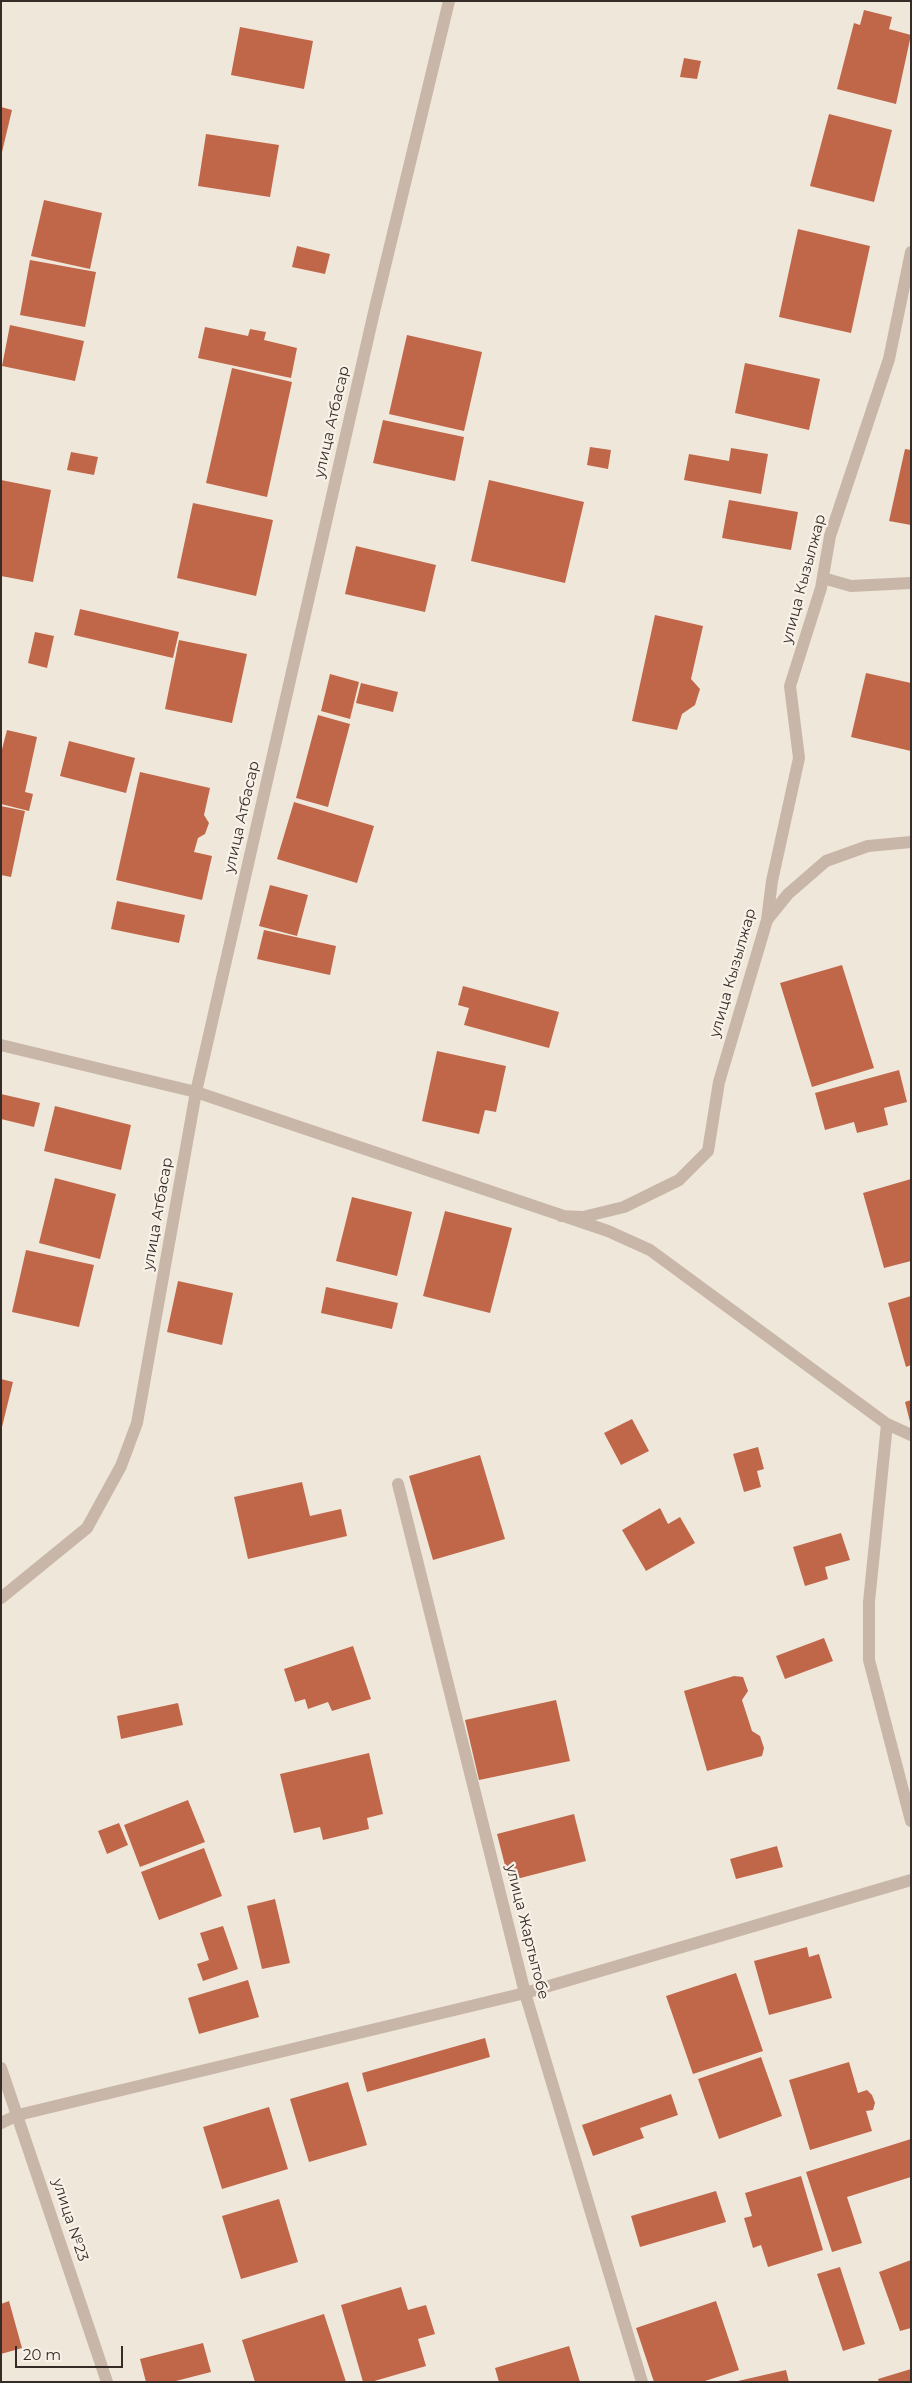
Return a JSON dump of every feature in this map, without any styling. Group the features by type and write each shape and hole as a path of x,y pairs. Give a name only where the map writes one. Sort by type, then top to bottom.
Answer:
{"street":[{"name":"улица Атбасар","path":"1,1598 87,1528 121,1466 137,1423 196,1092 372,322 449,1"},
{"name":"улица Кызылжар","path":"561,1216 583,1217 624,1207 679,1180 708,1151 719,1082 767,920 772,881 799,758 790,686 823,578 830,536 889,360 911,252"},
{"path":"823,578 851,586 911,583"},
{"path":"767,920 788,894 826,861 868,846 911,842"},
{"path":"1,1045 196,1092 608,1231 650,1250 887,1424 911,1435"},
{"path":"887,1424 870,1602 869,1660 911,1821"},
{"name":"улица Жартытобе","path":"398,1484 525,1993 642,2382"},
{"path":"1,2123 18,2115 525,1993 911,1880"},
{"name":"улица №23","path":"1,2068 108,2382"}],"building":[{"path":"864,10 892,17 889,29 911,35 896,104 837,89 854,23 860,25"},
{"path":"240,27 313,41 304,89 231,75"},
{"path":"684,58 701,61 697,79 680,77"},
{"path":"1,107 12,110 2,152 1,152"},
{"path":"829,114 892,130 874,202 810,186"},
{"path":"206,134 279,145 270,197 198,186"},
{"path":"44,200 102,213 90,269 31,256"},
{"path":"798,229 870,246 851,333 779,317"},
{"path":"297,246 330,254 325,274 292,267"},
{"path":"30,260 96,272 85,327 20,315"},
{"path":"10,325 84,341 75,381 2,366"},
{"path":"205,327 248,336 250,329 266,332 264,340 297,348 291,378 198,358"},
{"path":"407,335 482,352 464,431 389,414"},
{"path":"745,363 820,379 809,430 735,413"},
{"path":"232,368 292,382 267,497 206,483"},
{"path":"383,420 464,437 455,481 373,463"},
{"path":"590,447 611,450 608,469 587,465"},
{"path":"731,448 768,454 761,494 684,480 689,454 729,461"},
{"path":"905,449 911,450 911,525 889,521"},
{"path":"71,452 98,457 94,475 67,470"},
{"path":"1,480 51,490 33,582 1,576"},
{"path":"489,480 584,502 565,583 471,561"},
{"path":"729,500 798,512 791,550 722,538"},
{"path":"193,503 273,520 256,596 177,578"},
{"path":"356,546 436,565 425,612 345,594"},
{"path":"80,609 179,632 173,658 74,635"},
{"path":"655,615 703,626 691,679 700,689 695,705 682,714 677,730 632,721"},
{"path":"35,632 54,636 47,668 28,663"},
{"path":"179,640 247,654 232,723 165,709"},
{"path":"866,673 911,683 911,751 851,737"},
{"path":"330,674 359,682 350,719 321,711"},
{"path":"361,683 398,692 393,712 356,703"},
{"path":"318,715 350,724 328,807 296,798"},
{"path":"7,730 37,737 25,792 33,794 29,811 1,804 1,753"},
{"path":"69,741 135,758 126,793 60,776"},
{"path":"140,772 210,788 204,815 209,823 205,834 198,838 194,852 212,856 202,900 116,880"},
{"path":"294,802 374,826 357,883 277,859"},
{"path":"1,806 25,811 11,877 1,875"},
{"path":"270,885 308,895 297,936 259,926"},
{"path":"117,901 185,915 179,943 111,929"},
{"path":"264,930 336,946 330,975 257,959"},
{"path":"842,965 874,1068 812,1087 780,983"},
{"path":"463,986 559,1012 549,1048 464,1025 469,1008 458,1005"},
{"path":"437,1051 506,1066 496,1112 485,1110 479,1134 422,1121"},
{"path":"899,1070 907,1102 884,1108 888,1125 857,1133 854,1122 825,1130 815,1093"},
{"path":"1,1094 40,1103 34,1127 1,1119"},
{"path":"55,1106 131,1125 121,1170 44,1151"},
{"path":"55,1178 116,1194 100,1259 39,1243"},
{"path":"911,1179 911,1261 884,1268 863,1193"},
{"path":"352,1197 412,1212 397,1276 336,1261"},
{"path":"445,1211 512,1228 490,1313 423,1296"},
{"path":"26,1250 94,1265 79,1327 12,1312"},
{"path":"178,1281 233,1293 222,1345 167,1332"},
{"path":"326,1287 398,1303 392,1329 321,1313"},
{"path":"911,1296 911,1365 906,1367 888,1303"},
{"path":"1,1379 13,1382 2,1427 1,1427"},
{"path":"911,1400 911,1422 910,1422 905,1402"},
{"path":"632,1419 649,1451 621,1465 604,1433"},
{"path":"758,1447 764,1469 757,1471 761,1487 744,1492 733,1454"},
{"path":"480,1455 505,1539 433,1560 409,1476"},
{"path":"302,1482 310,1516 341,1509 347,1536 248,1559 234,1497"},
{"path":"660,1508 668,1524 680,1517 695,1543 646,1571 622,1530"},
{"path":"841,1533 850,1560 825,1567 828,1579 805,1586 793,1547"},
{"path":"824,1638 833,1661 785,1679 776,1656"},
{"path":"353,1646 371,1699 332,1711 328,1702 308,1709 305,1699 295,1702 284,1669"},
{"path":"734,1676 743,1677 748,1691 742,1700 752,1731 760,1736 764,1748 762,1756 707,1771 684,1691"},
{"path":"556,1700 570,1761 479,1780 465,1720"},
{"path":"178,1703 183,1725 121,1739 117,1716"},
{"path":"369,1753 383,1814 367,1818 369,1829 323,1840 320,1827 294,1833 280,1774"},
{"path":"188,1800 205,1842 140,1867 124,1825"},
{"path":"574,1814 586,1861 509,1881 497,1834"},
{"path":"119,1823 128,1845 107,1854 98,1831"},
{"path":"777,1846 783,1867 736,1879 730,1859"},
{"path":"204,1848 222,1896 159,1920 141,1872"},
{"path":"275,1899 290,1963 262,1969 247,1906"},
{"path":"223,1926 238,1969 203,1981 197,1964 209,1960 200,1933"},
{"path":"807,1947 809,1957 819,1954 832,1998 769,2015 754,1961"},
{"path":"736,1973 763,2051 693,2074 666,1996"},
{"path":"248,1980 259,2017 199,2034 188,1998"},
{"path":"485,2038 490,2057 367,2092 362,2073"},
{"path":"761,2057 782,2116 719,2139 698,2079"},
{"path":"849,2062 858,2093 867,2090 872,2095 875,2103 873,2110 866,2111 872,2131 810,2150 789,2080"},
{"path":"348,2082 367,2145 309,2162 290,2099"},
{"path":"671,2094 678,2115 640,2128 644,2138 593,2156 582,2125"},
{"path":"269,2107 288,2169 222,2189 203,2127"},
{"path":"911,2139 911,2177 847,2197 862,2243 832,2252 806,2172"},
{"path":"801,2176 823,2250 768,2267 761,2245 753,2248 744,2218 752,2216 745,2193"},
{"path":"716,2191 726,2222 640,2247 631,2216"},
{"path":"279,2199 298,2262 241,2279 222,2216"},
{"path":"911,2260 911,2328 900,2331 879,2272"},
{"path":"840,2267 865,2344 843,2351 817,2274"},
{"path":"401,2287 408,2310 426,2305 435,2334 418,2339 426,2366 371,2382 363,2382 341,2305"},
{"path":"9,2301 22,2348 1,2354 1,2304"},
{"path":"716,2301 739,2370 702,2382 654,2382 636,2328"},
{"path":"324,2314 346,2382 255,2382 242,2340"},
{"path":"203,2343 211,2372 172,2382 146,2382 140,2359"},
{"path":"569,2346 580,2382 499,2382 495,2368"},
{"path":"911,2369 911,2382 879,2382 878,2379"},
{"path":"786,2370 789,2382 738,2381"}]}
